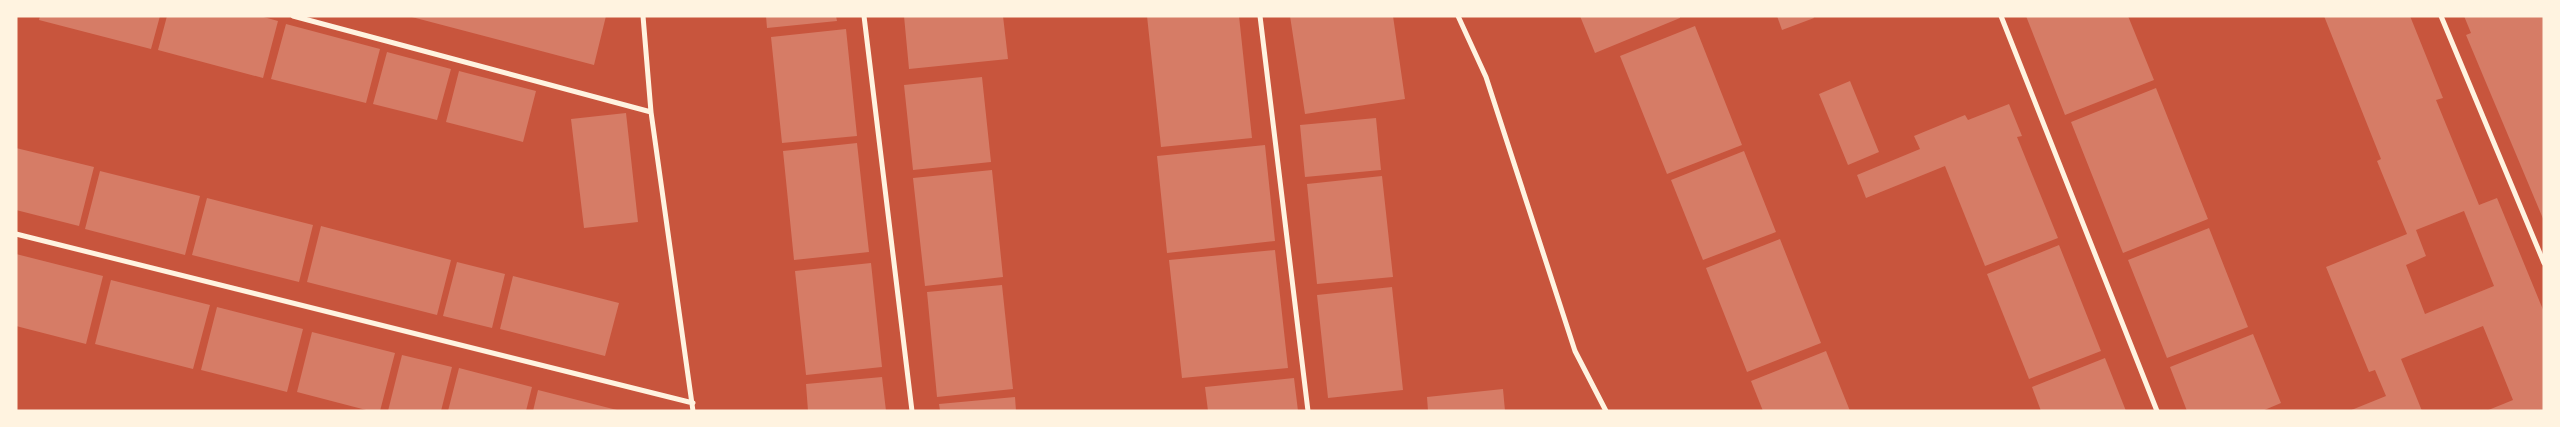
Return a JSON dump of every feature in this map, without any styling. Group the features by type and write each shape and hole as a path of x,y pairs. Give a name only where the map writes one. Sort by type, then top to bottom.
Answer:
{"street":[{"path":"293,16 651,112"},
{"path":"643,16 651,112 693,411"},
{"path":"864,16 912,411"},
{"path":"1260,16 1308,411"},
{"path":"1458,16 1486,77 1575,351 1606,411"},
{"path":"2001,16 2157,411"},
{"path":"2441,16 2544,263"},
{"path":"16,234 693,403"}],"building":[{"path":"40,16 160,16 151,49 39,20"},
{"path":"167,16 260,16 278,21 263,78 158,50"},
{"path":"408,16 606,16 594,65"},
{"path":"766,16 836,16 837,21 767,28"},
{"path":"904,16 1003,16 1008,59 909,69"},
{"path":"1147,16 1239,16 1252,138 1161,147"},
{"path":"1290,16 1393,16 1405,99 1305,114"},
{"path":"1580,16 1680,16 1680,18 1595,53"},
{"path":"1777,16 1813,16 1814,18 1782,30"},
{"path":"2026,16 2128,16 2154,80 2065,115"},
{"path":"2324,16 2410,16 2443,98 2436,100 2479,205 2497,198 2544,312 2544,411 2486,411 2513,400 2483,326 2401,359 2422,411 2349,411 2386,396 2375,370 2369,372 2326,267 2407,234 2377,161 2381,159","holes":["2464,211 2494,286 2425,314 2406,265 2426,256 2416,230"]},
{"path":"2464,16 2544,16 2544,221 2466,35 2471,33"},
{"path":"286,24 380,49 366,103 271,79"},
{"path":"1695,26 1742,145 1667,174 1620,56"},
{"path":"846,29 857,136 782,143 771,37"},
{"path":"387,52 451,69 437,120 373,104"},
{"path":"459,71 536,91 523,142 446,122"},
{"path":"982,77 991,162 913,170 904,85"},
{"path":"1850,81 1879,152 1848,165 1819,94"},
{"path":"2156,88 2208,219 2123,253 2071,122"},
{"path":"2009,104 2022,136 2017,137 2058,238 1985,266 1945,166 1866,198 1857,175 1920,149 1914,136 1965,115 1968,120"},
{"path":"626,113 638,222 584,228 571,119"},
{"path":"1376,118 1381,170 1305,177 1300,125"},
{"path":"857,143 869,252 794,260 783,151"},
{"path":"1265,145 1275,241 1167,253 1157,156"},
{"path":"16,148 94,167 79,226 16,210"},
{"path":"1744,151 1776,232 1703,260 1671,180"},
{"path":"992,170 1003,277 925,286 913,178"},
{"path":"100,171 200,196 185,255 85,229"},
{"path":"1382,176 1393,277 1317,284 1307,184"},
{"path":"207,198 313,225 299,282 192,255"},
{"path":"321,226 451,260 437,315 307,282"},
{"path":"2209,228 2248,327 2167,358 2128,260"},
{"path":"1780,239 1821,343 1747,372 1706,268"},
{"path":"2059,245 2101,351 2029,379 1987,274"},
{"path":"1275,250 1288,368 1182,378 1169,260"},
{"path":"16,254 103,276 86,344 16,326"},
{"path":"457,262 505,274 492,328 443,316"},
{"path":"871,263 882,367 806,375 795,271"},
{"path":"513,276 619,303 605,356 500,329"},
{"path":"111,280 210,305 193,369 95,344"},
{"path":"1002,285 1013,389 937,397 927,292"},
{"path":"1392,287 1403,390 1328,398 1317,295"},
{"path":"217,307 303,329 287,392 201,370"},
{"path":"312,332 395,353 380,411 370,411 297,392"},
{"path":"2253,334 2281,403 2262,411 2187,411 2170,367"},
{"path":"1826,351 1850,411 1763,411 1751,381"},
{"path":"402,355 452,367 441,411 388,411"},
{"path":"2105,358 2126,411 2041,411 2032,387"},
{"path":"459,368 532,387 526,411 448,411"},
{"path":"882,377 886,411 808,411 806,384"},
{"path":"1294,378 1298,411 1208,411 1205,387"},
{"path":"1503,389 1505,411 1428,411 1427,397"},
{"path":"538,390 617,410 617,411 533,411"},
{"path":"1015,397 1016,411 940,411 939,404"}]}
